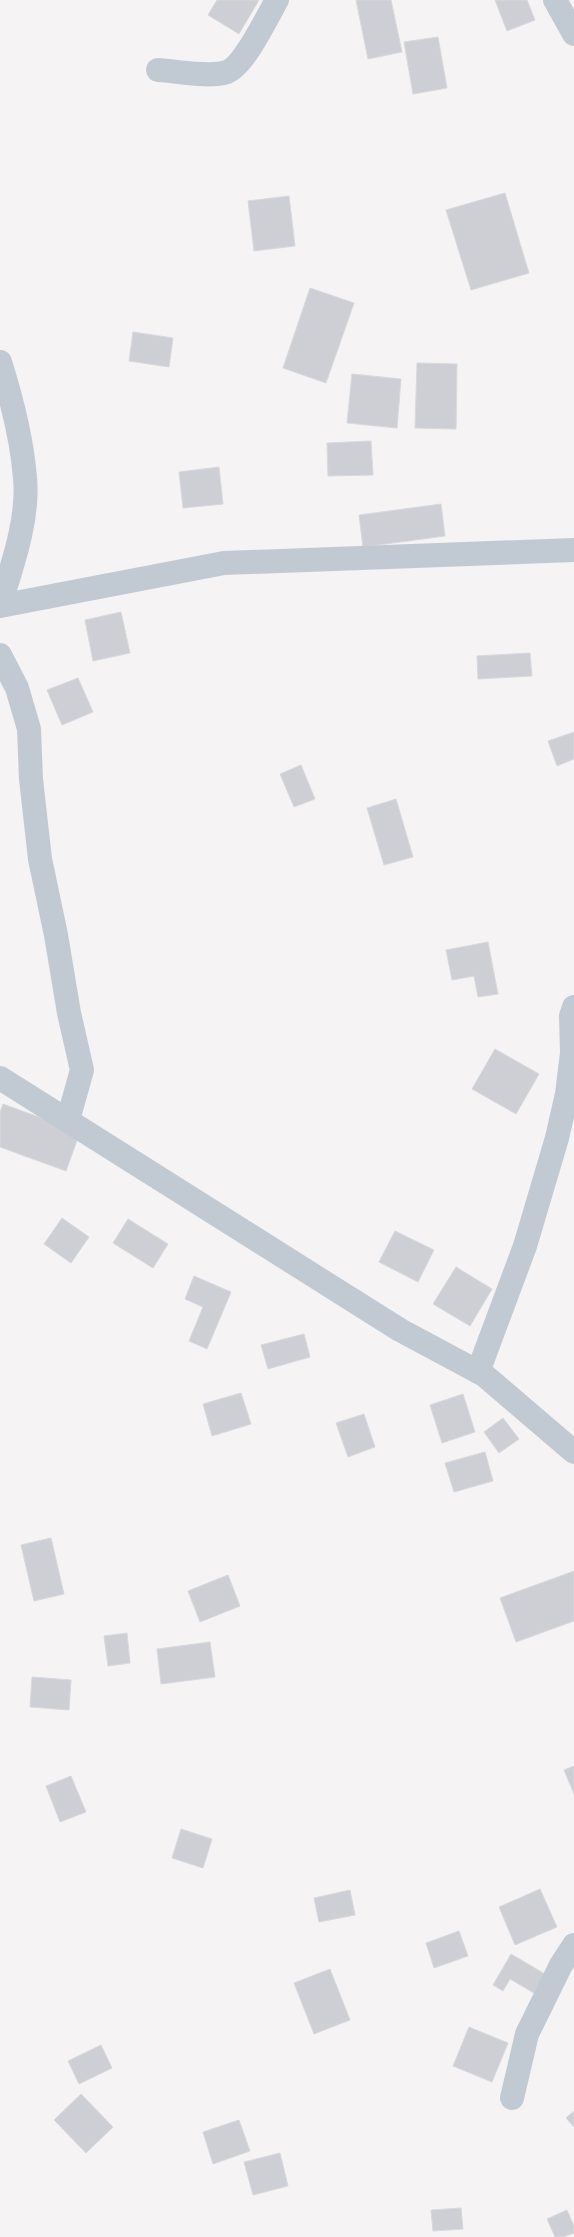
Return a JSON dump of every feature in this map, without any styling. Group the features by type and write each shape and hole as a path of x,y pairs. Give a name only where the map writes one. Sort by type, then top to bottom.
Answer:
{"street":[{"path":"158,70 215,74 228,72 241,61 277,0"},
{"path":"555,0 574,34"},
{"path":"0,362 18,429 26,479 17,550 0,606 224,563 574,550"},
{"path":"0,655 17,688 29,729 31,779 40,859 56,935 69,1013 82,1070 68,1120"},
{"path":"478,1372 525,1246 557,1138 568,1094 572,1053 571,1016 574,1007"},
{"path":"0,1078 400,1330 478,1372 574,1452"},
{"path":"512,2098 527,2034 561,1965 574,1945"}],"building":[{"path":"217,0 259,0 239,34 208,15"},
{"path":"356,0 391,0 402,52 368,59"},
{"path":"495,0 527,0 535,20 507,31"},
{"path":"438,37 447,88 413,94 404,42"},
{"path":"505,193 529,273 471,290 446,210"},
{"path":"289,196 295,246 254,251 248,201"},
{"path":"310,288 354,303 326,383 283,368"},
{"path":"133,332 173,338 169,367 129,361"},
{"path":"417,363 457,364 456,429 415,428"},
{"path":"352,374 401,379 397,428 347,423"},
{"path":"371,441 373,475 328,476 327,443"},
{"path":"219,467 223,504 183,508 179,472"},
{"path":"441,504 445,536 363,547 359,515"},
{"path":"121,612 130,653 93,661 85,620"},
{"path":"530,653 532,676 478,679 477,656"},
{"path":"78,678 93,712 62,725 47,690"},
{"path":"574,732 574,759 557,766 548,741"},
{"path":"301,765 315,799 294,807 280,774"},
{"path":"396,799 413,857 384,865 367,808"},
{"path":"488,942 498,994 478,997 474,976 452,980 446,950"},
{"path":"495,1049 539,1074 516,1114 472,1089"},
{"path":"3,1104 80,1132 66,1171 0,1147 0,1112"},
{"path":"62,1218 89,1237 71,1263 44,1244"},
{"path":"128,1219 168,1244 153,1268 113,1243"},
{"path":"395,1231 434,1250 418,1282 379,1262"},
{"path":"456,1267 492,1289 470,1326 433,1304"},
{"path":"194,1276 231,1292 207,1349 189,1341 203,1307 185,1299"},
{"path":"304,1334 310,1357 268,1369 261,1345"},
{"path":"241,1393 251,1424 212,1436 203,1404"},
{"path":"463,1394 475,1432 442,1443 430,1405"},
{"path":"364,1414 375,1447 348,1457 336,1423"},
{"path":"503,1418 519,1439 499,1453 484,1432"},
{"path":"485,1452 493,1481 454,1492 445,1463"},
{"path":"51,1538 64,1594 34,1601 21,1545"},
{"path":"574,1571 574,1621 516,1642 500,1598"},
{"path":"228,1575 240,1606 200,1622 188,1591"},
{"path":"127,1633 130,1663 108,1666 104,1636"},
{"path":"210,1642 215,1677 161,1684 157,1649"},
{"path":"32,1677 71,1680 69,1710 30,1707"},
{"path":"574,1766 574,1794 564,1770"},
{"path":"71,1776 86,1812 60,1822 46,1786"},
{"path":"181,1829 212,1839 203,1868 172,1858"},
{"path":"540,1889 557,1927 515,1945 499,1907"},
{"path":"350,1890 355,1915 319,1922 314,1898"},
{"path":"459,1931 468,1956 434,1968 426,1943"},
{"path":"511,1954 545,1974 534,1993 510,1979 503,1991 493,1985"},
{"path":"330,1969 350,2020 314,2034 294,1983"},
{"path":"469,2027 508,2043 492,2082 453,2066"},
{"path":"101,2045 112,2068 79,2084 68,2061"},
{"path":"81,2094 113,2127 86,2153 54,2120"},
{"path":"574,2111 574,2127 566,2118"},
{"path":"239,2120 250,2151 213,2164 203,2132"},
{"path":"280,2153 288,2186 253,2195 244,2162"},
{"path":"461,2208 463,2229 433,2231 431,2210"},
{"path":"567,2210 574,2226 574,2233 563,2237 555,2237 547,2219"}]}
